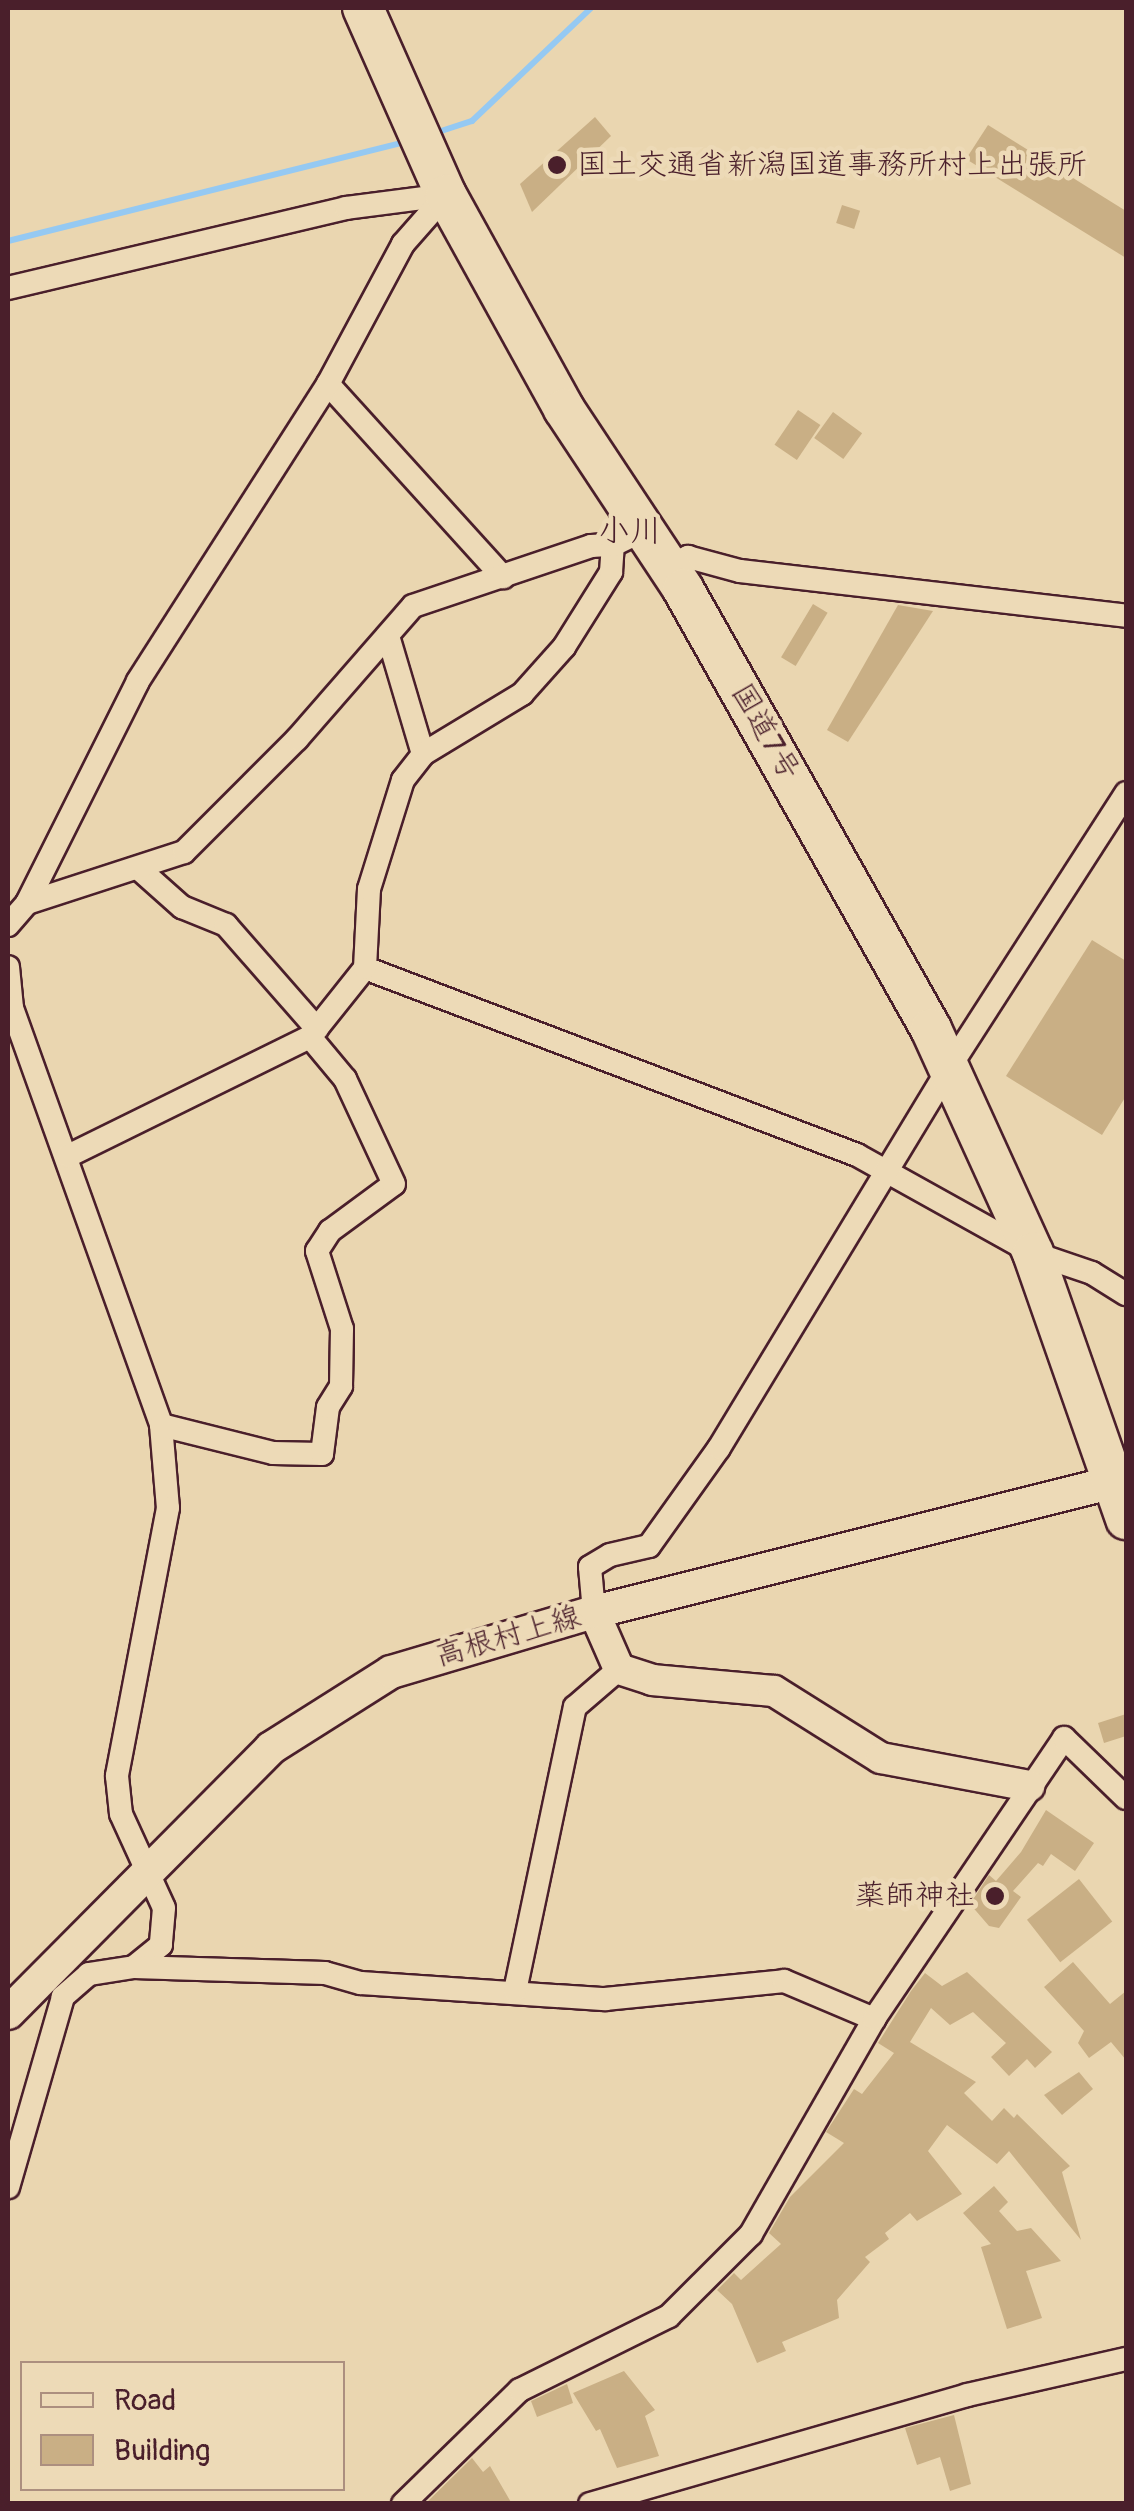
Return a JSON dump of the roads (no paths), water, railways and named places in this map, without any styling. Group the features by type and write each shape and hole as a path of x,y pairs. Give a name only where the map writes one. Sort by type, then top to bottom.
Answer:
{"highway":[{"name":"国道7号","path":"364,8 446,195 564,409 628,537 668,568 884,936 1033,1253 1123,1494"}],"main road":[{"name":"高根村上線","path":"8,2013 271,1748 391,1672 594,1612 1123,1494"}],"street":[{"path":"8,288 346,208 446,195"},
{"path":"8,925 27,904 138,682 328,384 403,244 446,195"},
{"path":"328,384 502,576"},
{"path":"27,904 184,852 413,606 628,537"},
{"path":"68,1156 314,1033 366,968 368,889 403,780 423,754 522,694 564,646 628,537"},
{"path":"668,568 688,556 740,571 1126,616"},
{"path":"388,636 423,754"},
{"path":"1029,1786 881,1758 774,1691 652,1680 619,1669 594,1612 590,1567 610,1555 649,1546 719,1448 949,1068 1126,793"},
{"path":"138,868 182,907 226,925 314,1033 345,1079 394,1184 330,1231 316,1251 342,1329 341,1386 328,1408 322,1454 301,1458 161,1425"},
{"path":"8,967 12,1008 161,1425 168,1508 117,1776 121,1814 164,1908 161,1945 134,1967"},
{"path":"366,968 738,1106 887,1171 1033,1253 1092,1273 1126,1294"},
{"path":"515,1992 575,1707 619,1669"},
{"path":"402,2504 520,2390 669,2316 752,2234 874,2020 1064,1738 1126,1798"},
{"path":"8,2187 63,1997 88,1974 134,1967 325,1973 361,1983 604,1999 784,1981 874,2020"},
{"path":"590,2504 968,2395 1126,2359"}],"waterway":[{"path":"435,133 472,121 591,8"},
{"path":"8,241 408,141"}],"place":[{"name":"国土交通省新潟国道事務所村上出張所","path":"557,165"},
{"name":"薬師神社","path":"995,1896"}],"district":[{"name":"小川","path":"630,531"}]}
